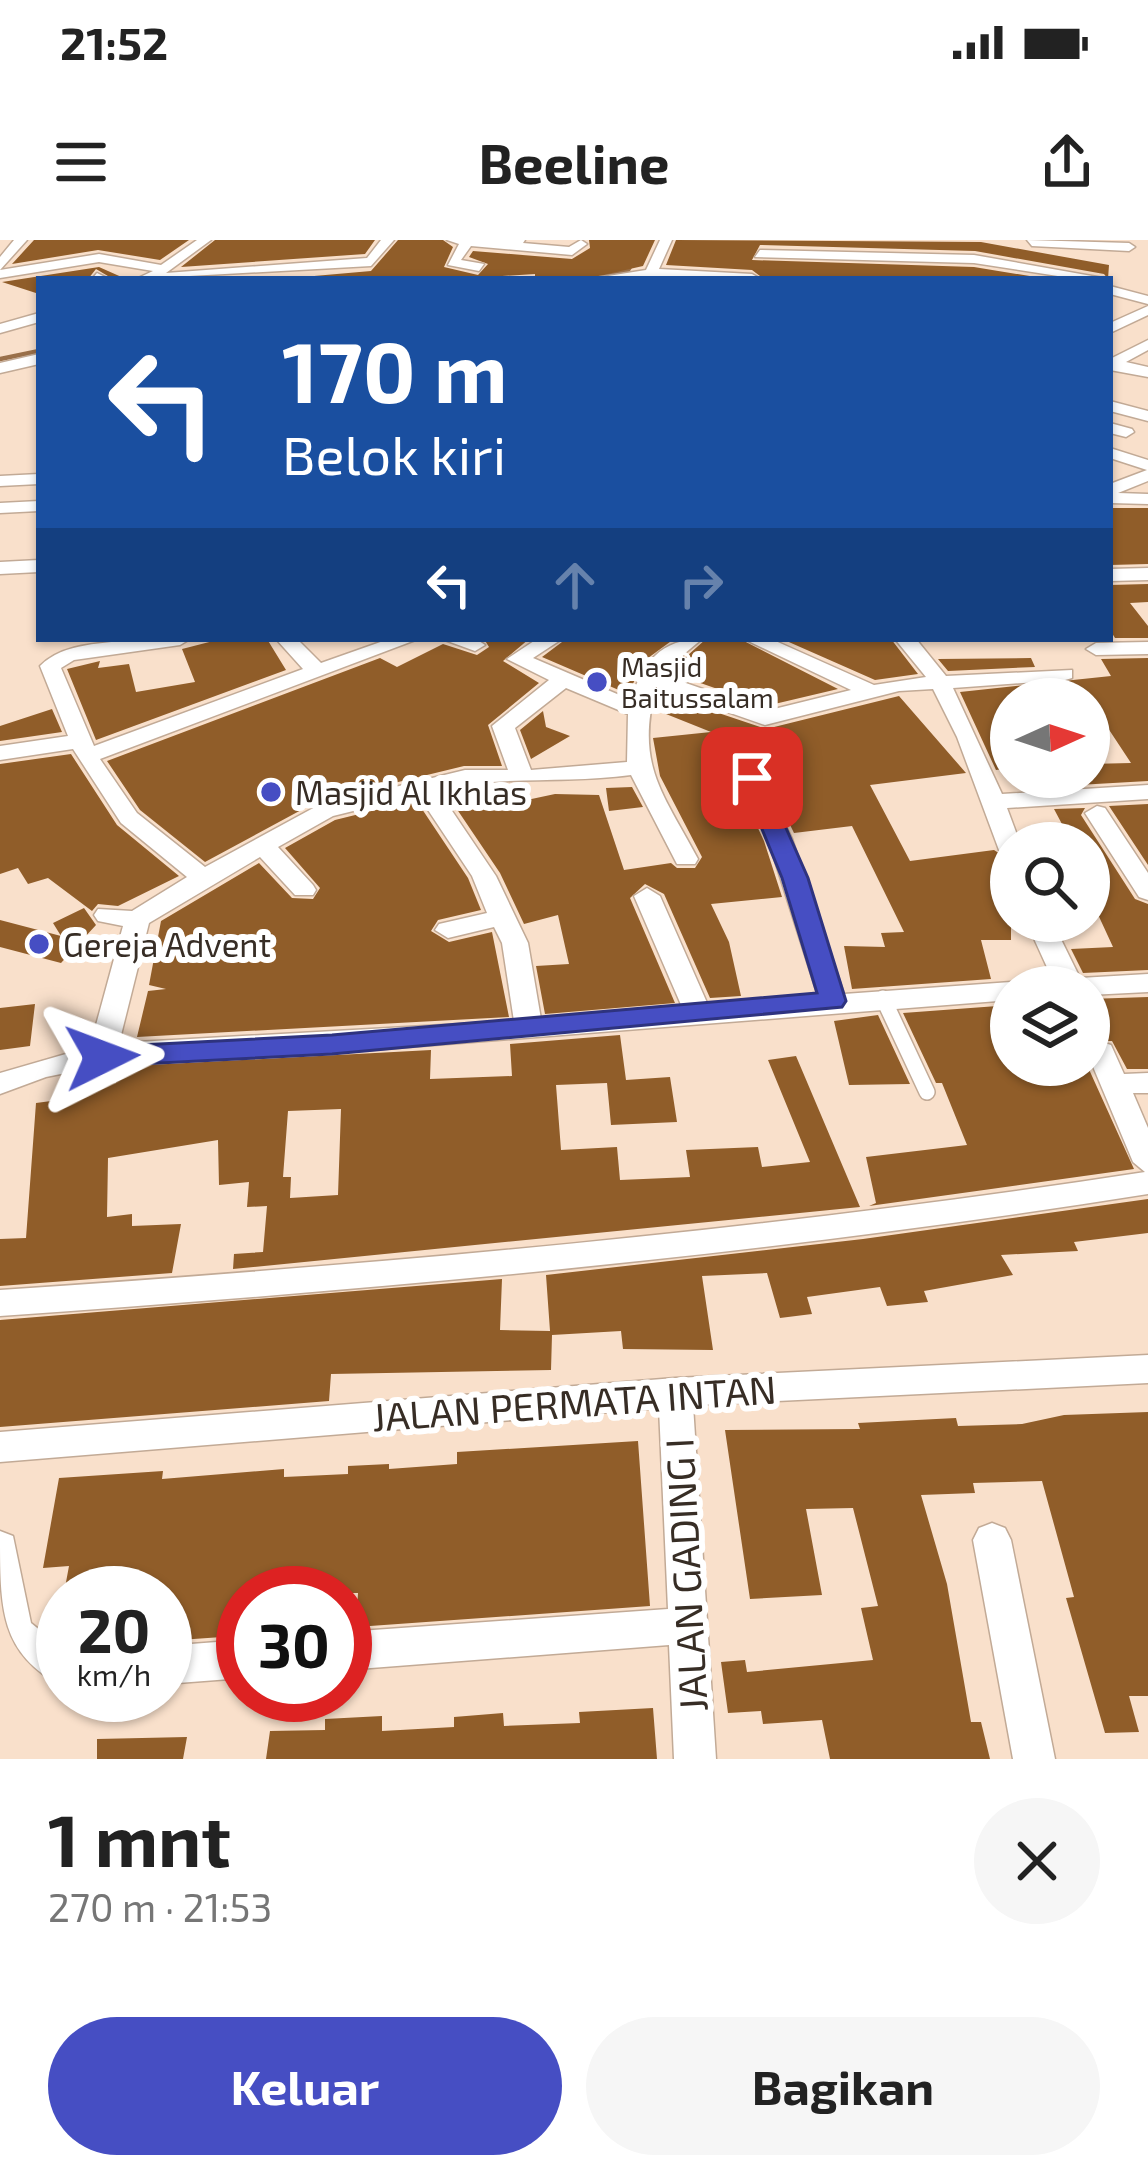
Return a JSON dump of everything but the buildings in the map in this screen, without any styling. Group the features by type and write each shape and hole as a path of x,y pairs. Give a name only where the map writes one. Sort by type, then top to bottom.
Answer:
{"street":[{"path":"0,270 21,240"},
{"path":"154,274 206,240"},
{"path":"372,276 370,262 388,240"},
{"path":"551,240 563,240"},
{"path":"653,276 666,240"},
{"path":"865,240 867,276"},
{"path":"940,240 958,276"},
{"path":"1098,276 1144,240"},
{"path":"479,267 453,262 460,242 575,251 581,244"},
{"path":"1032,242 1129,248"},
{"path":"754,276 764,247 867,258 950,259 1081,276"},
{"path":"0,270 96,258 154,274 251,273 313,258 370,262"},
{"path":"1113,291 1148,300"},
{"path":"1113,328 1148,310"},
{"path":"2,326 36,318"},
{"path":"1113,364 1148,344"},
{"path":"0,368 36,360"},
{"path":"1113,365 1148,372"},
{"path":"1113,407 1148,416"},
{"path":"1113,454 1148,465"},
{"path":"1113,492 1148,475"},
{"path":"0,481 36,478"},
{"path":"1113,494 1148,499"},
{"path":"0,508 36,506"},
{"path":"0,568 36,566"},
{"path":"1113,575 1148,574"},
{"path":"162,642 52,662 84,749 128,818 205,879"},
{"path":"289,642 317,671"},
{"path":"0,753 84,749 399,642"},
{"path":"464,642 475,645"},
{"path":"546,642 517,656 560,682 639,711"},
{"path":"686,859 638,767 639,711 649,677 658,662 688,642"},
{"path":"761,642 868,690"},
{"path":"906,642 937,682 1000,822"},
{"path":"1096,649 1148,648"},
{"path":"649,677 758,718 868,690 1064,674"},
{"path":"522,776 503,726 560,682"},
{"path":"736,747 788,859 832,1001"},
{"path":"107,915 136,920 325,811 482,775 578,776 638,767"},
{"path":"424,787 484,876 515,943 530,1028"},
{"path":"992,802 1148,792"},
{"path":"296,802 325,811"},
{"path":"1097,813 1148,892"},
{"path":"263,844 304,890"},
{"path":"647,896 698,1012"},
{"path":"448,930 502,917"},
{"path":"102,1057 136,920"},
{"path":"1110,985 1148,983"},
{"path":"0,1084 49,1066 102,1057 990,992"},
{"path":"1110,1075 1148,1162"},
{"path":"1114,1084 1148,1083"},
{"path":"0,1303 560,1260 856,1227 1148,1183"},
{"name":"JALAN PERMATA INTAN","path":"0,1447 675,1392 1148,1369"},
{"name":"JALAN GADING I","path":"675,1392 695,1759"},
{"path":"992,1540 1034,1759"},
{"path":"0,1548 12,1635 25,1652 36,1657"},
{"path":"372,1649 686,1626"}],"lane":[{"path":"883,998 927,1092"}],"waterway":[{"path":"596,276 628,270 647,240"},
{"path":"0,359 36,352"}],"place":[{"name":"Masjid Baitussalam","path":"597,682"},
{"name":"Masjid Al Ikhlas","path":"271,792"},
{"name":"Gereja Advent","path":"39,944"}],"route":[{"path":"102,1057 332,1044 832,1001 795,878 752,778"}]}
